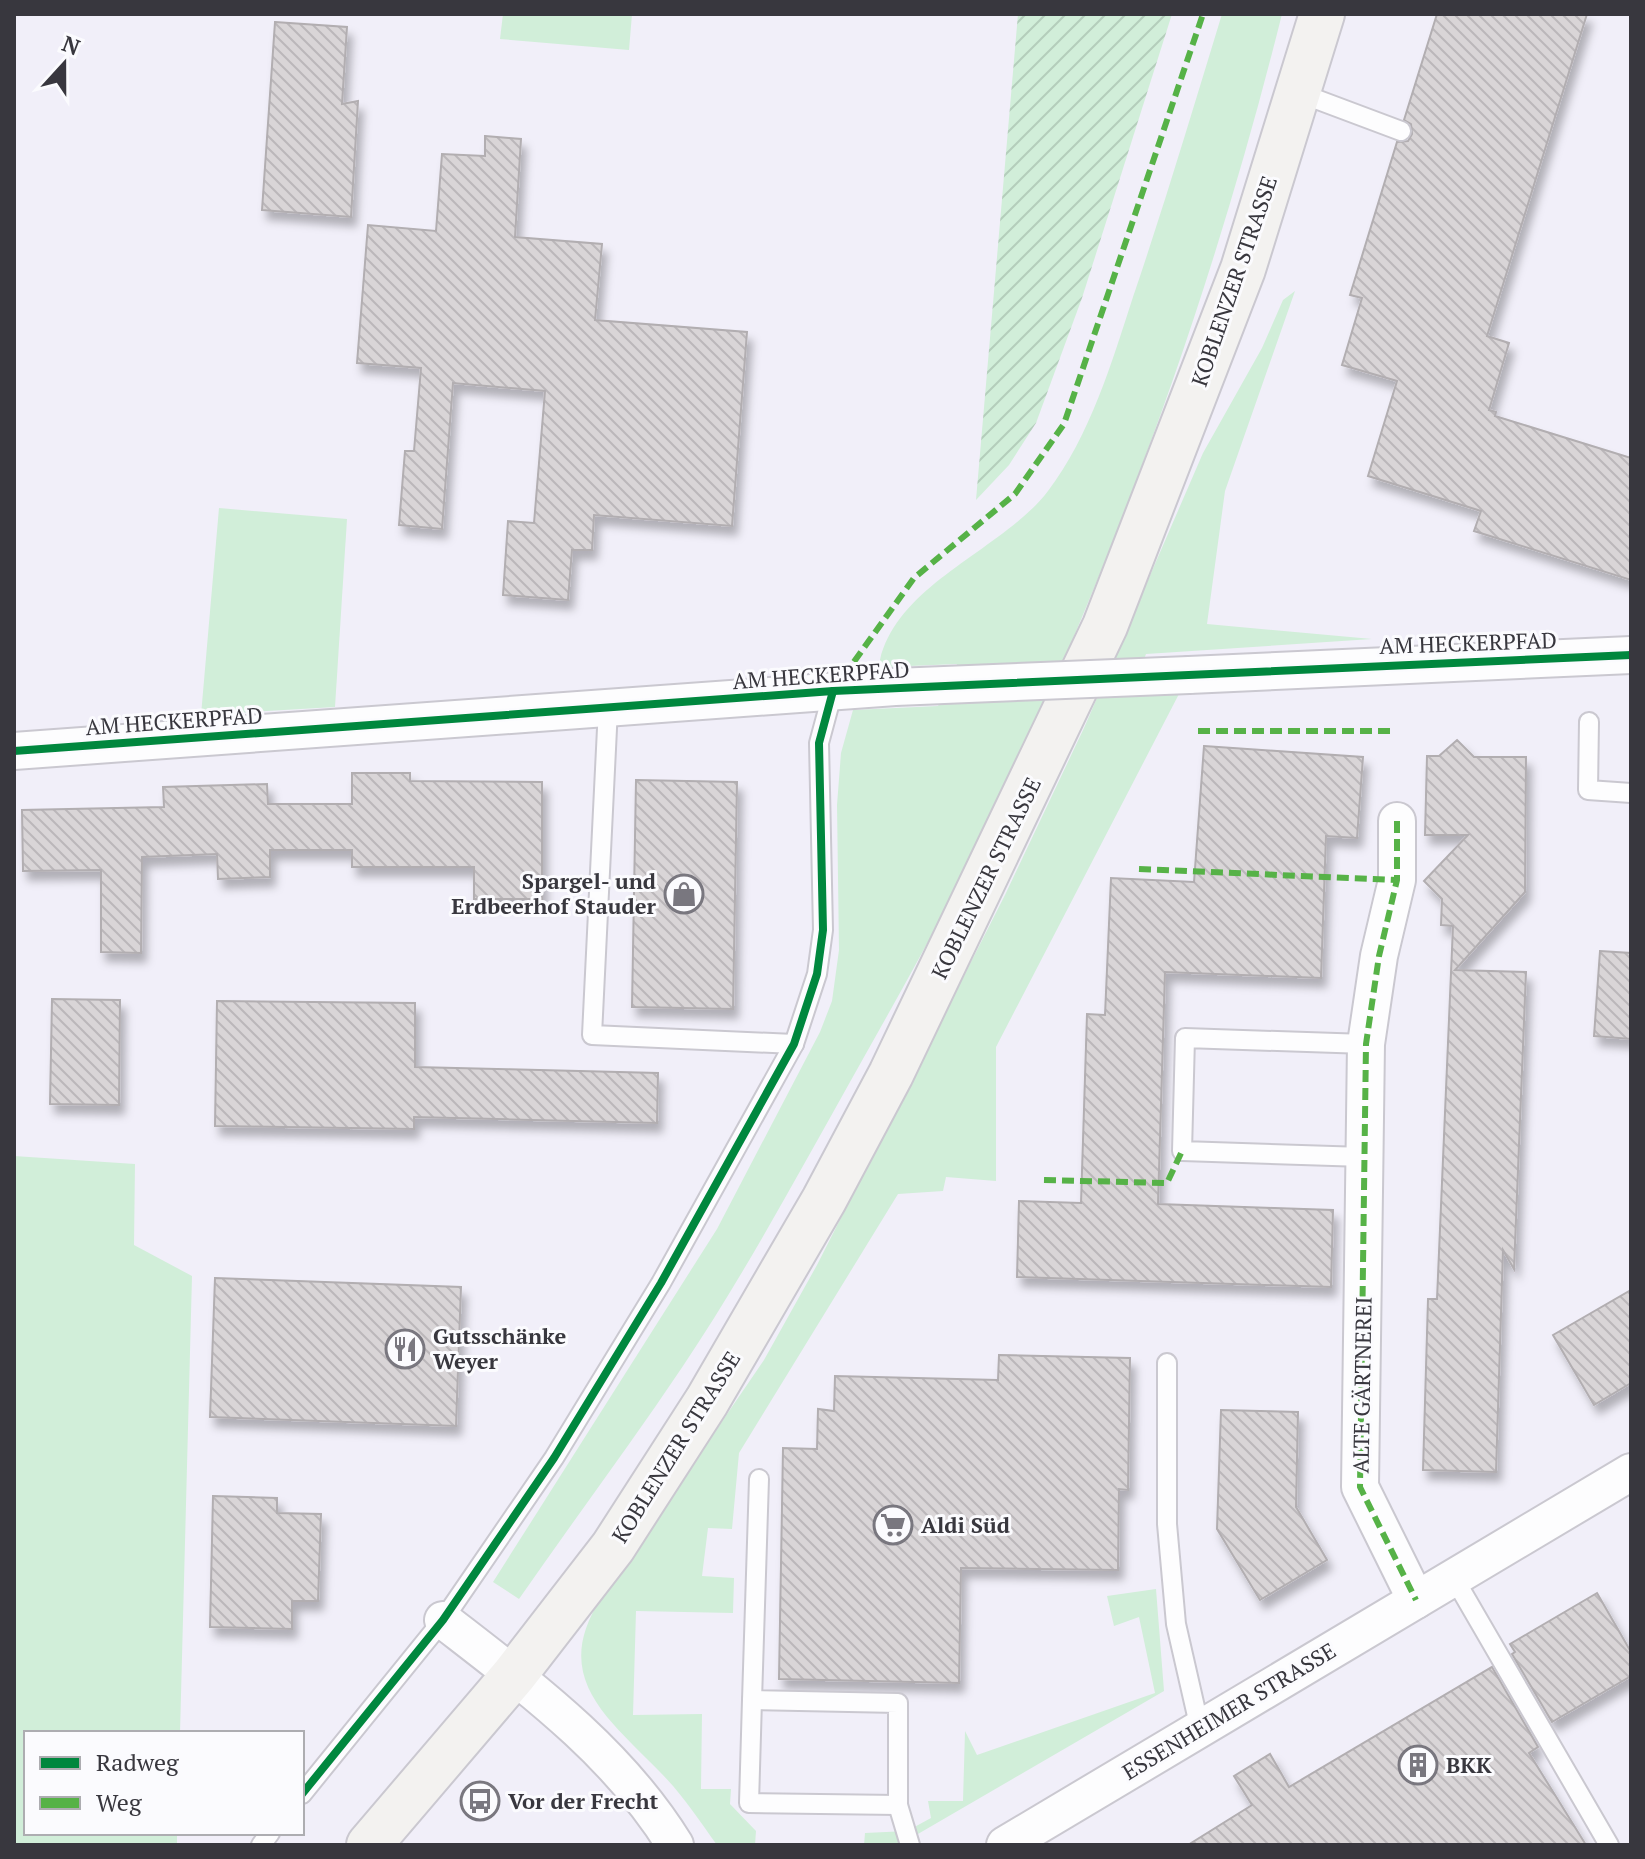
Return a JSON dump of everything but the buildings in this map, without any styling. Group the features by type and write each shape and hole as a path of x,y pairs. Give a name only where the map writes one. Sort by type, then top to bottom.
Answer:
{"main road":[{"name":"KOBLENZER STRASSE","path":"514,1675 613,1547 707,1401 824,1200 891,1074 1105,626 1243,269 1322,14"},
{"path":"369,1845 514,1675"}],"street":[{"name":"AM HECKERPFAD","path":"14,751 895,687 1631,655"},
{"name":"ALTE GÄRTNEREI","path":"1397,821 1397,880 1379,956 1366,1044 1360,1487 1416,1600"},
{"name":"ESSENHEIMER STRASSE","path":"1005,1845 1631,1472"},
{"path":"443,1620 514,1675 615,1766 655,1813 675,1845"}],"lane":[{"path":"1297,92 1401,131"},
{"path":"304,1792 443,1620 554,1458 661,1283 794,1044 817,974 823,930 819,743 833,691"},
{"path":"608,708 592,1035 794,1044"},
{"path":"1589,722 1588,790 1631,793"},
{"path":"1364,1157 1182,1151 1185,1038 1366,1044"},
{"path":"1167,1363 1167,1524 1176,1624 1200,1729"},
{"path":"759,1479 749,1803 898,1805"},
{"path":"1454,1578 1609,1845"},
{"path":"752,1700 898,1703 898,1805 910,1845"}],"green space":[{"path":"503,14 632,14 629,50 500,39"},
{"path":"1018,14 1172,14 1082,298 1036,423 1009,465 976,500"},
{"path":"1222,14 1282,14 1228,211 1164,406 1050,691 952,897 790,1190 683,1366 519,1599 493,1582 717,1229 820,1032 832,1001 839,950 837,805 841,753 853,710 938,706 957,664 886,667 880,660 891,633 908,609 929,588 1029,512 1048,491 1076,447 1117,347"},
{"path":"1295,291 1225,491 1207,624 1372,639 1146,654 1130,695 1180,692 996,1047 996,1181 946,1177 943,1191 898,1194 739,1453 732,1529 708,1528 702,1576 734,1578 733,1613 636,1611 633,1715 702,1714 701,1789 731,1789 730,1804 756,1831 755,1845 717,1845 676,1789 605,1714 592,1694 583,1673 581,1650 587,1625 602,1597 764,1360 817,1265 1005,895 1084,728 1203,453 1262,348 1283,300"},
{"path":"219,508 347,519 335,707 201,715"},
{"path":"14,1156 135,1164 134,1245 192,1276 180,1731 24,1731 24,1835 177,1835 177,1845 14,1845"},
{"path":"1156,1589 1164,1691 899,1845 864,1845 865,1833 907,1831 931,1818 928,1801 963,1801 965,1731 977,1755 1155,1693 1139,1617 1114,1626 1107,1596"}],"marked path":[{"path":"833,691 914,578 1015,494 1064,424 1203,14"},
{"path":"1198,731 1395,731"},
{"path":"1397,821 1397,880 1379,956 1366,1044 1360,1487 1416,1600"},
{"path":"1139,869 1397,880"},
{"path":"1044,1180 1167,1183 1182,1151"}],"cycle path":[{"path":"14,751 833,691 1631,655"},
{"path":"304,1792 443,1620 554,1458 661,1283 794,1044 817,974 823,930 819,743 833,691"}],"place":[{"name":"Spargel- und Erdbeerhof Stauder","path":"684,894"},
{"name":"Gutsschänke Weyer","path":"405,1349"},
{"name":"Aldi Süd","path":"893,1525"},
{"name":"BKK","path":"1418,1765"},
{"name":"Vor der Frecht","path":"480,1801"}]}
